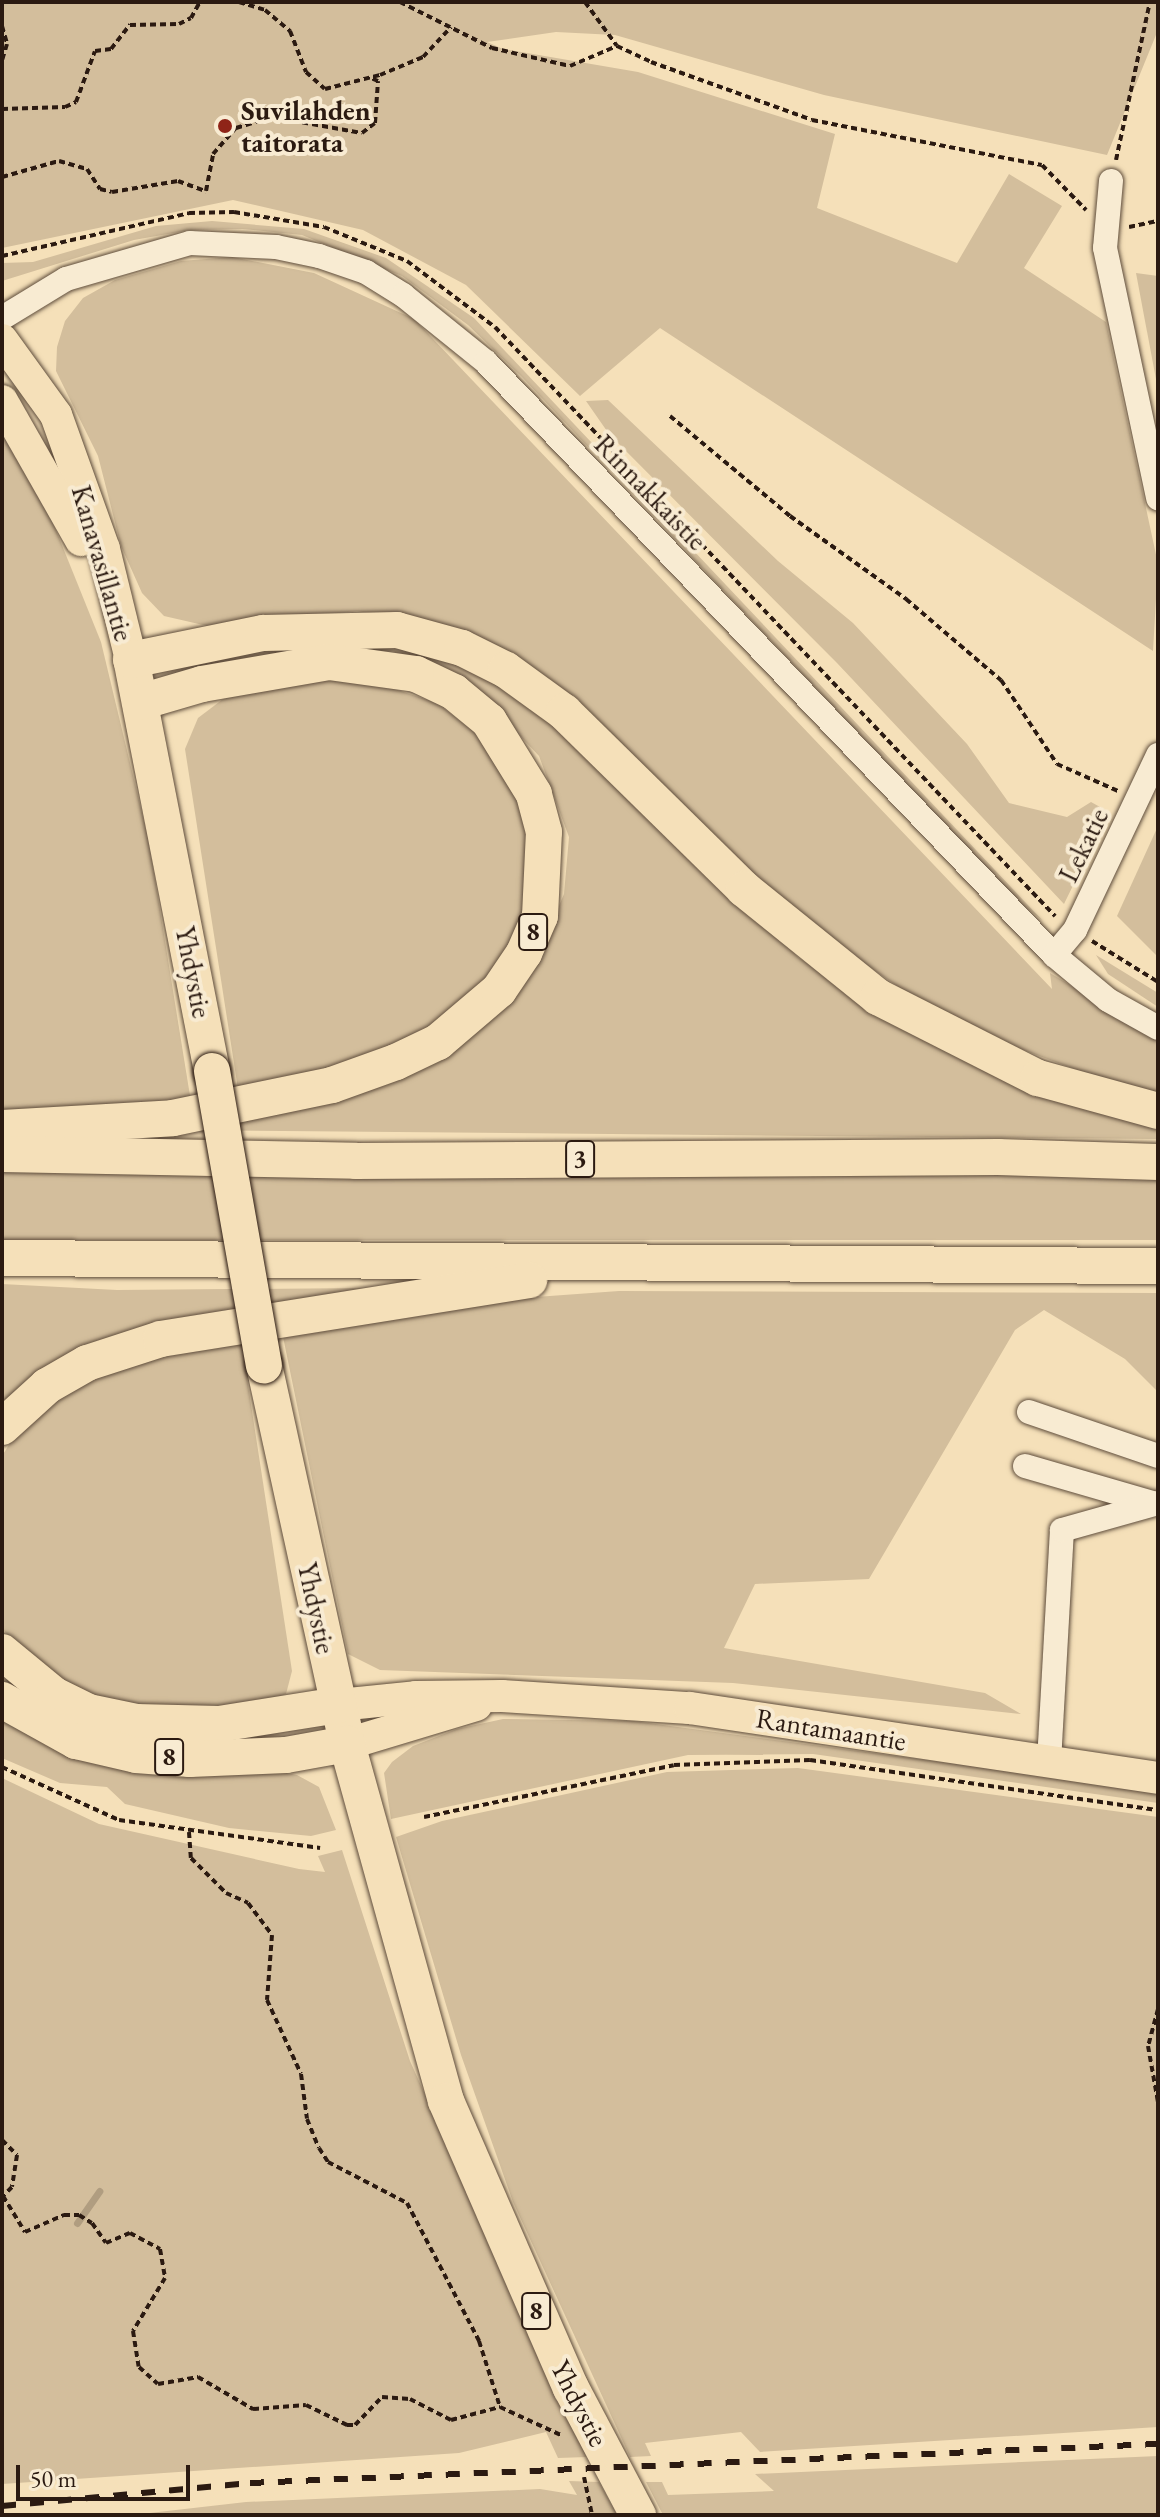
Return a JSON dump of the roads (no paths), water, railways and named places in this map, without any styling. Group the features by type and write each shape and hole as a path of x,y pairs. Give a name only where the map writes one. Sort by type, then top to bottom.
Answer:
{"highway":[{"path":"131,660 263,633 325,628 397,630 462,648 506,670 564,712 744,889 878,997 1038,1078 1158,1111"},
{"name":"Yhdystie","path":"131,660 212,1071 264,1365 347,1744 446,2101 571,2388 638,2515"},
{"name":"8","path":"2,1128 173,1118 332,1085 396,1062 438,1042 499,990 524,953 540,916 544,832 534,794 489,721 454,692 416,674 329,662 231,677 141,702"},
{"name":"3","path":"2,1154 356,1161 998,1157 1158,1162"},
{"path":"2,1258 1158,1266"},
{"path":"2,1427 47,1386 87,1363 161,1339 361,1303 505,1287 582,1264"},
{"path":"2,1652 54,1695 89,1712 136,1722 219,1724 339,1705"},
{"name":"8","path":"2,1700 76,1741 136,1755 190,1759 286,1755 347,1744"}],"main road":[{"name":"Kanavasillantie","path":"2,340 56,415 104,549 131,660"},
{"name":"Kanavasillantie","path":"2,401 70,514 131,660"},
{"name":"Rantamaantie","path":"347,1744 502,1696"},
{"name":"Rantamaantie","path":"339,1705 416,1697 502,1696 690,1708 1158,1778"}],"street":[{"path":"1111,181 1105,248 1158,498"},
{"name":"Rinnakkaistie","path":"2,318 66,279 190,243 261,246 319,256 366,272 403,295 486,362 1054,955 1108,1000 1158,1028"},
{"name":"Lekatie","path":"1054,955 1075,930 1158,755"},
{"path":"1029,1412 1158,1456"},
{"path":"1025,1466 1158,1503"},
{"path":"1049,1762 1062,1530 1158,1503"}],"waterway":[{"path":"77,2223 99,2191"}],"railway":[{"path":"2,2506 250,2483 1158,2444"}],"place":[{"name":"Suvilahden taitorata","path":"225,126"}]}
